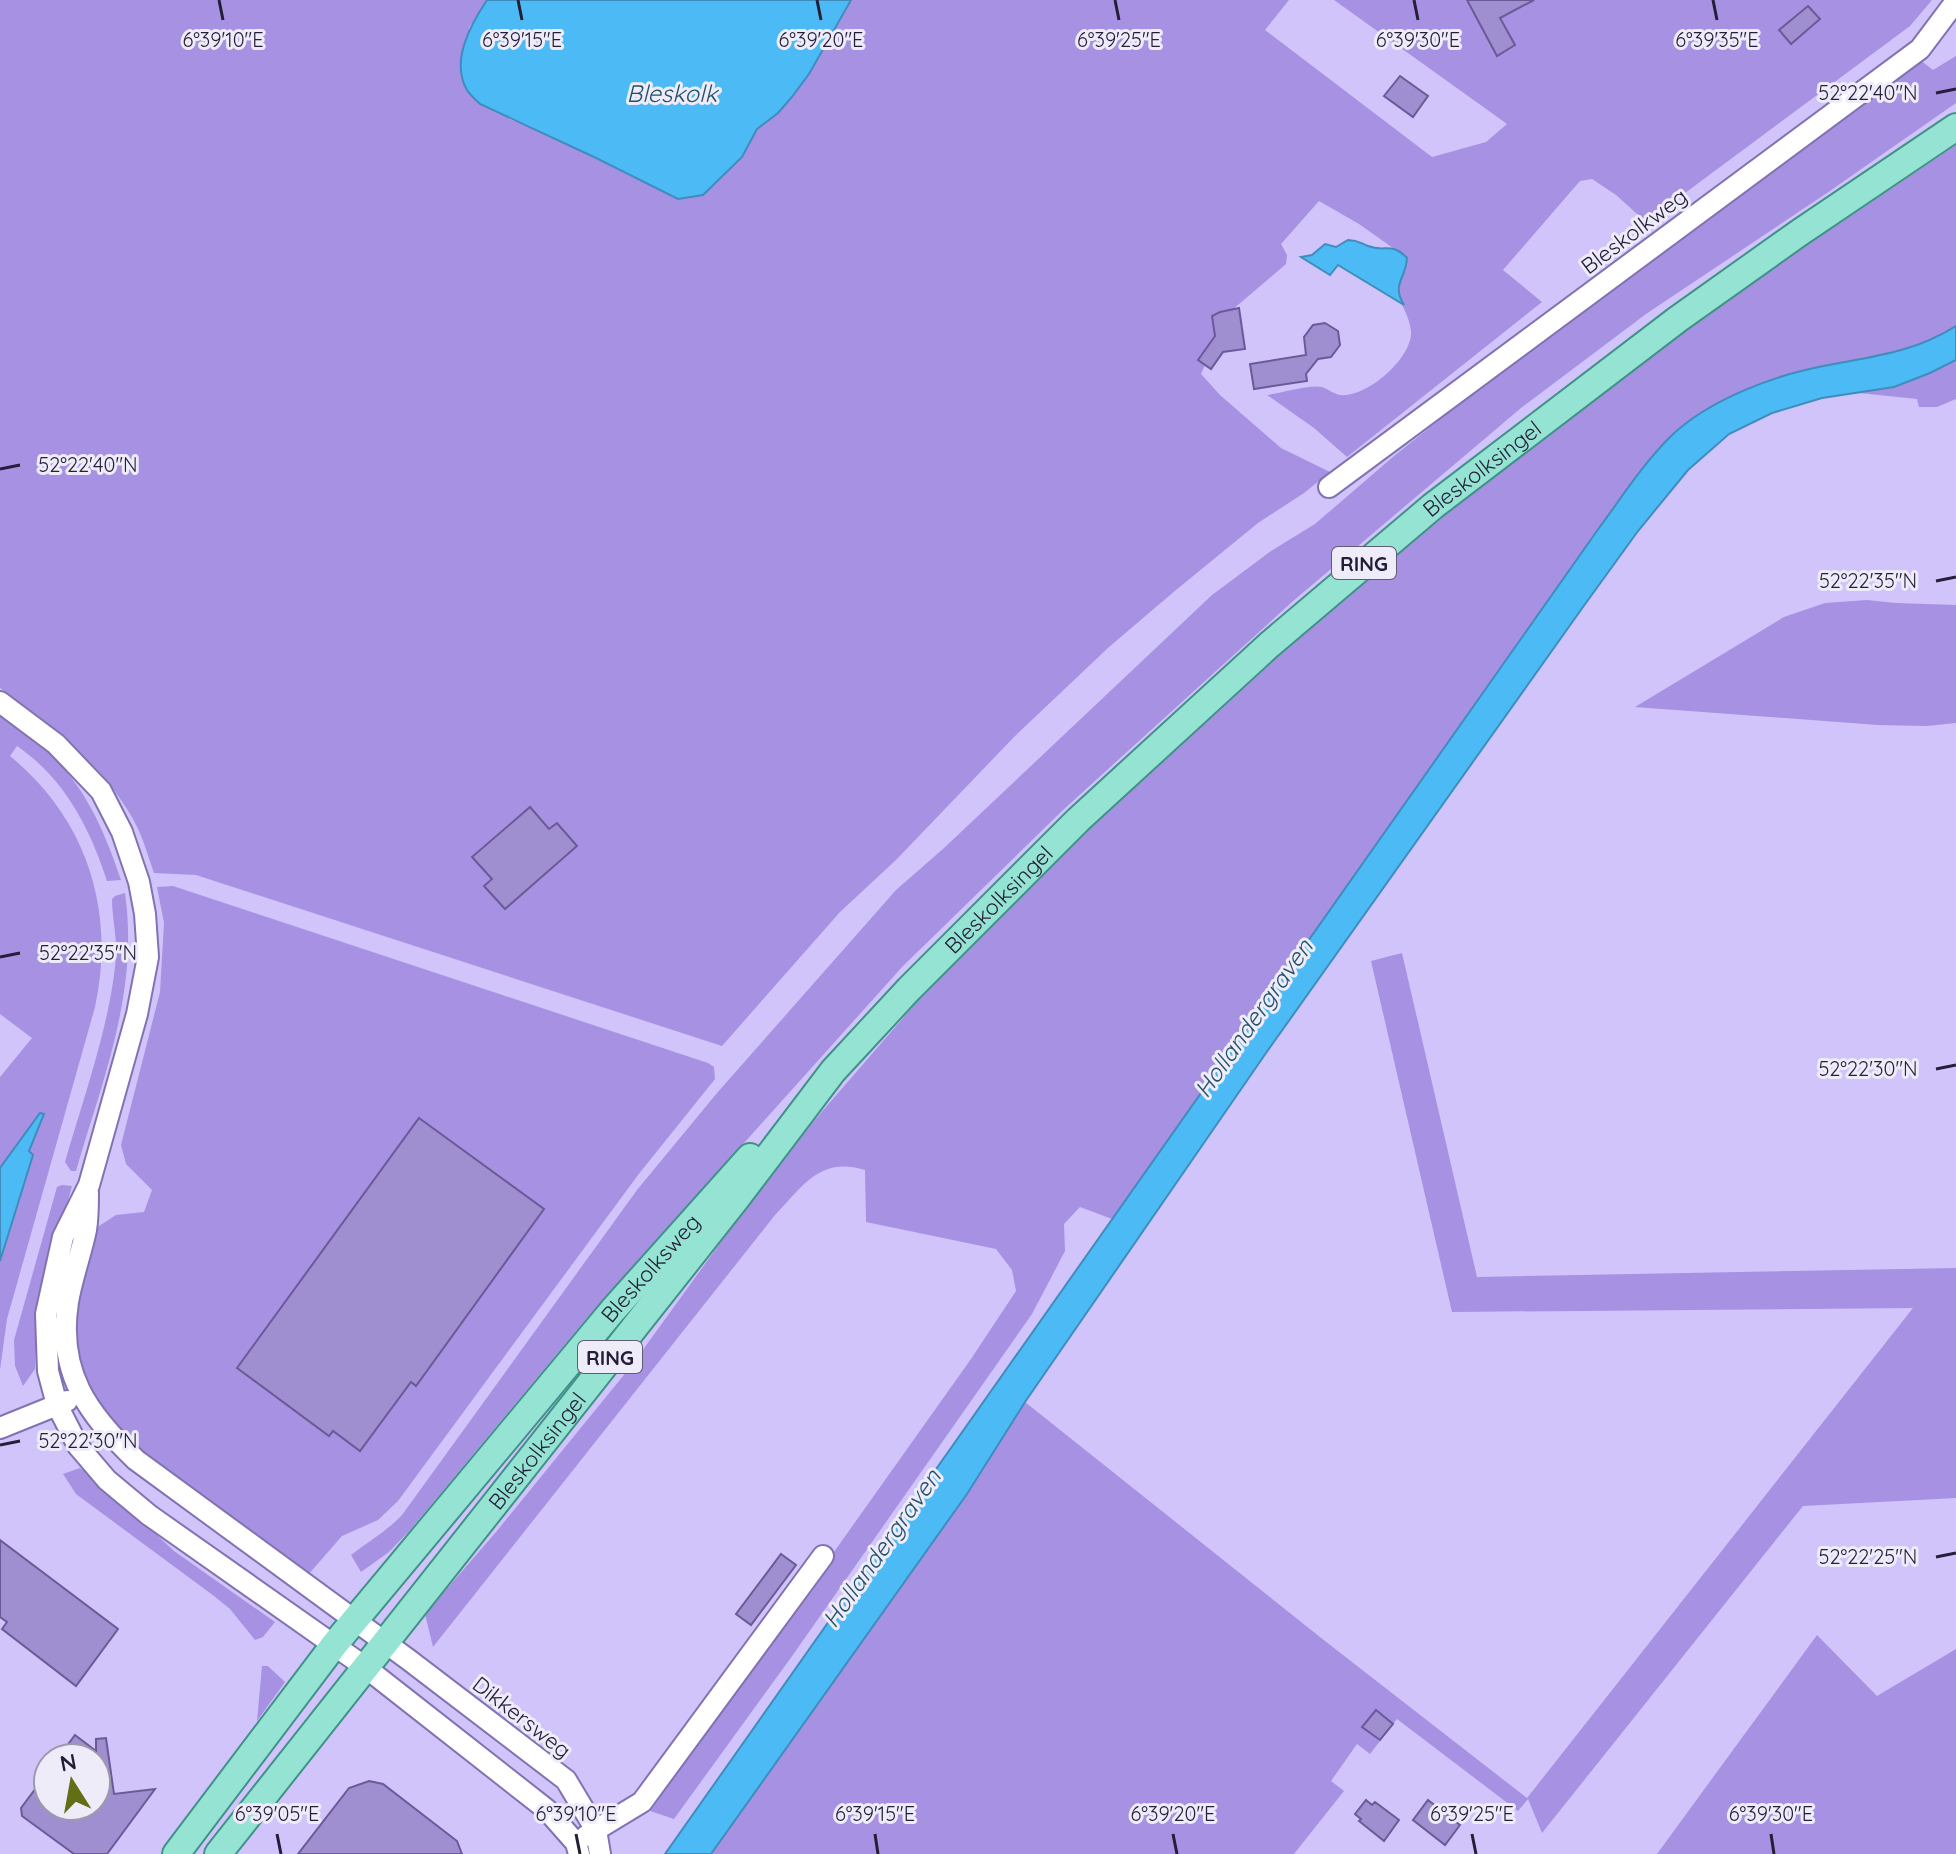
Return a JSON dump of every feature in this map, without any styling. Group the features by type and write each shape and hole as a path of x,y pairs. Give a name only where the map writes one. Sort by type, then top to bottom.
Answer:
{"main road":[{"name":"Bleskolksingel","path":"218,1854 736,1199 833,1071 909,989 1078,820 1258,654 1528,432 1678,319 1956,127"},
{"name":"Bleskolksweg","path":"355,1620 613,1310 720,1188 833,1071"},
{"name":"RING","path":"176,1854 355,1620"}],"street":[{"name":"Bleskolkweg","path":"1329,487 1920,49 1956,1"},
{"path":"0,702 56,744 101,791 122,832 141,893 148,957 137,1014 89,1185 63,1237 46,1314 48,1371 57,1405 78,1446 107,1480 149,1515 365,1667 546,1809 577,1848 596,1830 642,1802 823,1556"},
{"name":"Dikkersweg","path":"89,1185 87,1227 68,1301 66,1333 68,1356 82,1396 105,1430 136,1460 384,1641 566,1780 596,1830 600,1854"},
{"path":"0,1428 82,1396"}],"shaded area":[{"path":"0,0 487,0 469,28 509,119 538,130 634,178 703,195 742,157 757,129 778,113 809,74 851,0 1289,0 1265,30 1432,157 1486,142 1507,124 1334,0 1932,0 1910,26 1646,222 1616,195 1592,179 1580,181 1503,270 1542,302 1347,457 1314,428 1267,395 1317,386 1340,395 1350,394 1374,384 1395,366 1409,344 1411,334 1397,291 1407,258 1359,224 1319,201 1281,244 1287,255 1286,264 1232,310 1215,331 1212,349 1201,374 1220,395 1281,448 1330,472 1258,523 1109,647 1014,737 896,860 840,912 722,1046 196,875 154,873 137,827 107,782 57,732 0,688"},
{"path":"1956,56 1956,103 1646,314 1521,408 1292,602 1063,810 903,966 586,1319 410,1530 389,1552 361,1572 351,1555 402,1515 637,1190 717,1093 896,890 1212,595 1271,551 1315,524 1394,456 1609,285 1920,60 1933,70"},
{"path":"1956,145 1956,326 1909,347 1807,369 1746,390 1689,421 1648,462 1112,1219 1080,1207 1064,1224 1065,1251 1032,1314 674,1819 650,1811 1016,1291 1012,1270 996,1249 866,1222 865,1170 836,1167 814,1176 775,1215 433,1647 425,1614 632,1365 780,1160 949,965 1080,834 1312,625 1484,483 1640,362"},
{"path":"1956,360 1956,399 1937,407 1919,407 1917,399 1859,393 1909,380"},
{"path":"1867,600 1956,605 1956,723 1878,725 1635,707 1784,617 1825,603"},
{"path":"0,716 44,749 74,782 101,829 121,880 107,881 83,823 62,789 17,746 10,756 37,781 59,808 89,869 98,902 101,971 95,1007 7,1319 0,1370 0,1261 33,1155 29,1152 40,1125 38,1116 0,1168 0,1077 32,1038 0,1014"},
{"path":"173,886 714,1067 715,1079 638,1175 398,1501 378,1520 342,1536 307,1576 143,1456 96,1405 77,1359 74,1304 96,1228 116,1215 144,1212 152,1190 126,1164 121,1145 160,992 164,923 157,887"},
{"path":"125,893 128,930 123,1000 97,1102 76,1171 71,1171 65,1162 96,1059 113,980 116,948 112,899"},
{"path":"1402,953 1477,1277 1956,1268 1956,1498 1803,1506 1542,1833 1528,1799 1518,1811 1397,1719 1370,1754 1357,1744 1331,1781 1344,1791 1294,1854 711,1854 967,1494 1025,1402 1527,1798 1913,1308 1452,1312 1371,961"},
{"path":"72,1186 38,1311 35,1369 23,1386 15,1366 14,1340 57,1187"},
{"path":"80,1468 174,1551 275,1622 263,1637 255,1640 230,1609 76,1494 63,1474"},
{"path":"1817,1635 1877,1696 1956,1649 1956,1854 1657,1854"},
{"path":"262,1666 268,1666 285,1682 257,1721"}],"water":[{"name":"Bleskolk","path":"487,0 851,0 809,74 778,113 757,129 742,157 703,195 678,199 480,104 471,96 462,79 462,55 469,31"},
{"path":"1348,240 1374,248 1397,250 1407,258 1399,286 1404,305 1338,265 1330,275 1301,257 1312,255 1325,244 1336,247"},
{"name":"Hollandergraven","path":"1956,326 1956,360 1894,387 1822,398 1772,413 1729,434 1688,470 1638,531 1266,1053 1025,1402 967,1494 711,1854 665,1854 1651,458 1686,423 1745,390 1809,369 1910,347"},
{"path":"40,1113 44,1114 29,1151 33,1155 0,1261 0,1168"}],"building":[{"path":"1467,0 1534,0 1500,18 1515,45 1497,56"},
{"path":"1808,6 1820,19 1791,44 1779,30"},
{"path":"1400,76 1428,96 1413,117 1384,96"},
{"path":"1239,308 1245,349 1223,352 1211,369 1198,360 1215,336 1212,316"},
{"path":"1325,323 1338,331 1340,345 1331,357 1318,359 1306,374 1307,381 1254,389 1250,364 1306,355 1304,337 1313,325"},
{"path":"530,807 549,829 557,823 577,846 505,909 484,886 492,879 472,857"},
{"path":"419,1118 544,1209 416,1386 411,1382 360,1451 333,1431 329,1436 237,1368"},
{"path":"0,1540 118,1629 76,1686 2,1629 7,1622 0,1617"},
{"path":"781,1554 796,1565 751,1625 736,1614"},
{"path":"1376,1710 1393,1724 1380,1740 1362,1727"},
{"path":"75,1735 84,1742 70,1742"},
{"path":"112,1780 114,1794 155,1789 107,1854 74,1854 22,1816 21,1808 32,1793 32,1822 112,1822"},
{"path":"369,1781 383,1784 457,1841 462,1854 298,1854 349,1788"},
{"path":"1366,1800 1372,1805 1375,1802 1399,1820 1384,1841 1355,1814"},
{"path":"1428,1800 1460,1825 1445,1845 1413,1820"}]}
